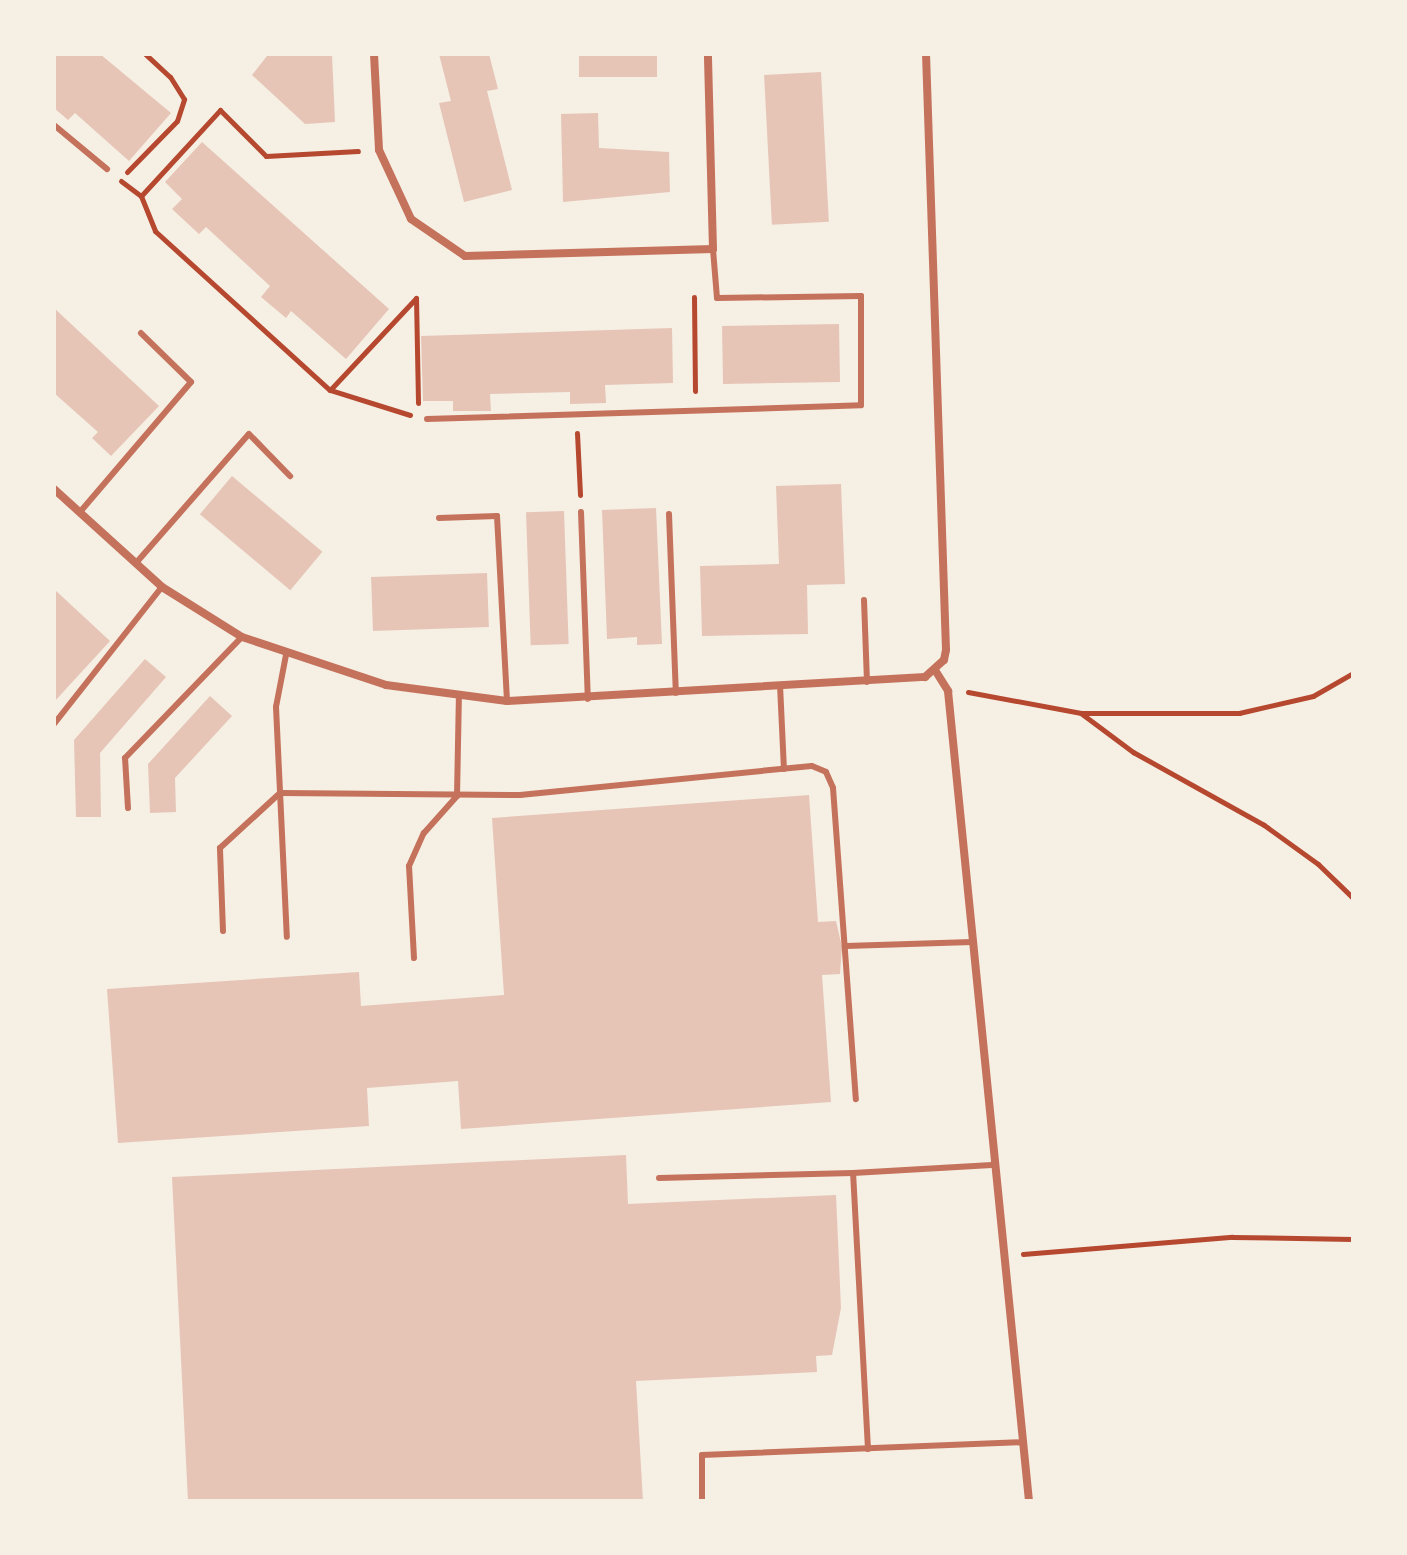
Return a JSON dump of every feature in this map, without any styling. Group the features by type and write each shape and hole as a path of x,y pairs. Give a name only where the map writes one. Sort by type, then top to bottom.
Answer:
{"street":[{"path":"374,54 379,150 411,219 465,256 713,249 708,54"},
{"path":"54,489 162,587 242,637 286,655 386,685 507,701 588,699 780,685 912,680 935,670 946,650 926,54"},
{"path":"935,670 948,691 992,1165 1029,1501"}],"lane":[{"path":"54,125 107,169"},
{"path":"427,419 576,417 695,408 861,405 861,296 717,298 713,249"},
{"path":"80,512 191,382 141,333"},
{"path":"136,563 249,434 290,476"},
{"path":"581,512 588,699"},
{"path":"669,514 676,693"},
{"path":"439,518 497,516 507,701"},
{"path":"54,724 162,587"},
{"path":"864,600 867,682"},
{"path":"128,808 125,758 242,637"},
{"path":"286,655 276,707 287,937"},
{"path":"780,685 784,769"},
{"path":"414,958 409,866 424,833 457,796 459,696"},
{"path":"223,931 220,848 280,793 457,796 662,785 812,766 826,772 833,788 856,1099"},
{"path":"846,946 972,942"},
{"path":"659,1178 853,1173 992,1165"},
{"path":"853,1173 868,1449"},
{"path":"702,1501 702,1455 1022,1442"}],"path":[{"path":"120,180 177,121 184,99 170,77 145,54"},
{"path":"141,196 220,110 266,156 379,150"},
{"path":"107,169 141,196 155,231 330,390 418,418 416,298 330,390"},
{"path":"693,249 695,408"},
{"path":"576,417 581,512"},
{"path":"948,691 1081,713 1239,713 1313,696 1353,673"},
{"path":"1081,713 1133,752 1264,825 1318,864 1353,898"},
{"path":"1002,1256 1232,1237 1353,1239"}],"building":[{"path":"54,54 100,54 171,113 129,161 75,113 68,120 54,108"},
{"path":"332,54 335,122 305,124 252,75 267,56"},
{"path":"439,54 489,54 498,89 487,91 512,190 464,202 439,103 451,101"},
{"path":"579,54 657,54 657,77 579,77"},
{"path":"821,72 829,222 772,225 764,75"},
{"path":"598,113 599,148 669,152 670,192 563,202 561,114"},
{"path":"202,142 389,309 346,359 291,311 286,318 261,297 270,286 206,227 199,234 172,209 182,199 165,182"},
{"path":"54,308 159,406 111,456 92,438 98,432 54,393"},
{"path":"839,324 840,382 723,384 722,326"},
{"path":"672,328 673,383 605,385 606,403 570,404 570,392 490,394 491,411 453,411 453,401 423,401 421,336"},
{"path":"232,476 322,552 290,590 200,514"},
{"path":"841,484 845,584 807,585 808,634 702,636 700,566 779,564 776,486"},
{"path":"656,508 662,644 637,645 637,637 607,639 602,510"},
{"path":"564,511 569,644 531,645 526,512"},
{"path":"487,573 489,627 373,631 371,577"},
{"path":"54,589 110,641 54,702"},
{"path":"145,659 166,677 100,753 101,817 76,817 74,740"},
{"path":"210,696 232,716 175,778 176,812 150,813 148,764"},
{"path":"809,795 818,922 836,921 842,947 840,974 822,975 831,1102 461,1129 458,1081 367,1088 369,1126 118,1143 107,989 359,972 361,1006 504,995 492,818"},
{"path":"626,1155 628,1204 836,1195 841,1308 832,1355 816,1356 817,1372 636,1381 643,1501 188,1501 172,1177"}]}
